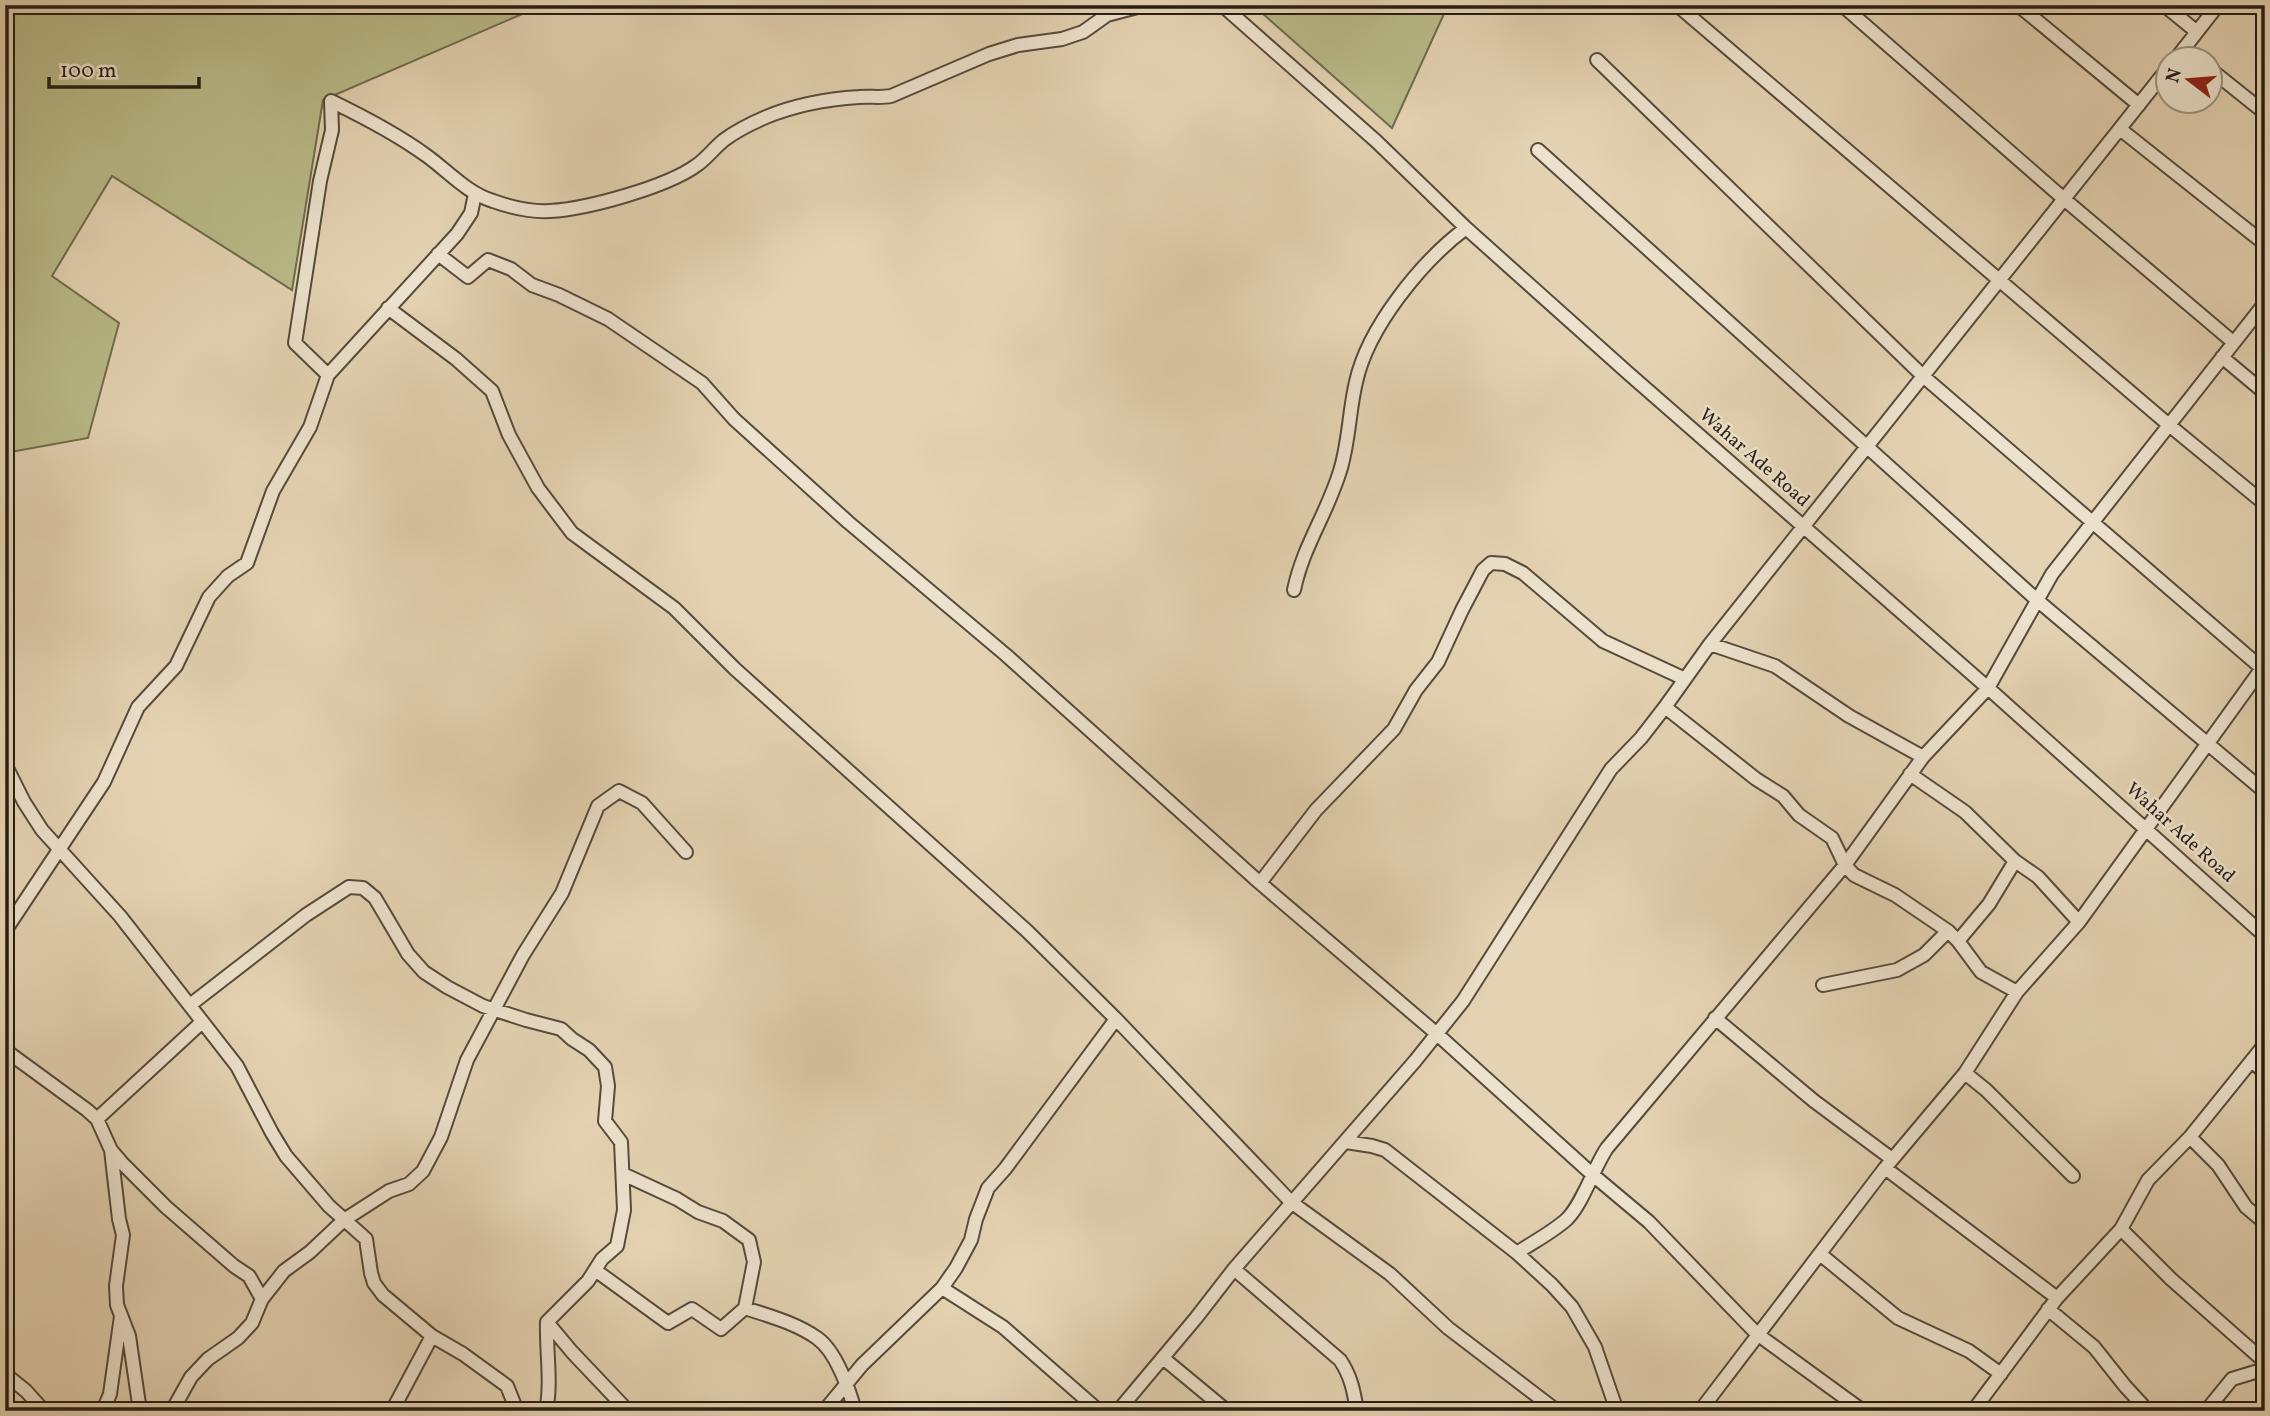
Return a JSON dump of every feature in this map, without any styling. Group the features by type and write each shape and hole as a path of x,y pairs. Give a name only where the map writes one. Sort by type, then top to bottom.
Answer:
{"street":[{"path":"328,375 295,343 320,181 332,130 331,101 371,120 402,139 475,194 521,209 548,211 587,206 674,178 697,165 725,139 764,118 792,107 861,97 891,96 989,54 1018,45 1062,39 1083,32 1107,15 1145,5"},
{"name":"Wahar Ade Road","path":"1222,5 1376,141 1466,228 1628,373 2146,828 2265,936"},
{"path":"1677,5 2265,504"},
{"path":"1842,5 2064,199 2234,342"},
{"path":"2018,5 2139,105"},
{"path":"2164,5 2197,33"},
{"path":"2187,46 2218,5"},
{"path":"1597,60 1923,376 2091,523 2264,668 2079,922 2017,992 1965,1073 1889,1164 1700,1411"},
{"path":"2224,80 2265,113"},
{"path":"1118,1411 1234,1269 1346,1142 1463,1001 1611,769 1641,738 1710,644 2154,86"},
{"path":"2119,129 2265,244"},
{"path":"1538,150 2037,600 2265,792"},
{"path":"5,931 104,782 138,707 176,667 209,597 228,576 247,563 273,491 310,427 328,375 457,234 471,213 475,194"},
{"path":"1294,590 1304,551 1331,498 1341,468 1356,381 1376,332 1413,279 1447,242 1466,228"},
{"path":"438,254 468,277 488,260 511,269 532,285 608,319 702,383 734,419 848,523 1006,655 1260,884 1437,1034 1649,1222 1757,1334 1863,1411"},
{"path":"1517,1253 1568,1218 1607,1148 1844,865 1923,757 1987,688 2052,573 2265,303"},
{"path":"388,308 456,359 492,391 509,435 538,488 572,533 674,608 735,669 1027,931 1291,1202 1390,1274 1448,1328 1557,1411"},
{"path":"2222,357 2265,393"},
{"path":"1260,884 1316,810 1394,729 1416,691 1438,662 1483,570 1491,563 1505,564 1523,573 1603,641 1685,679"},
{"path":"1710,644 1775,666 1849,716 1923,757"},
{"path":"1665,707 1756,779 1783,796 1799,815 1832,838 1844,865 1854,875 1895,895 1948,931 1981,972 2017,992"},
{"path":"5,764 36,821 120,916 237,1066 286,1156 319,1196 366,1239 374,1283 383,1295 432,1336 463,1354 507,1386 517,1411"},
{"path":"1910,774 1965,812 2015,861 2038,877 2079,922"},
{"path":"172,1411 191,1377 208,1359 238,1338 252,1323 262,1299 284,1271 310,1252 344,1220 389,1191 410,1184 423,1171 441,1137 467,1060 523,955 562,893 598,806 619,790 642,803 686,852"},
{"path":"1958,941 1989,904 2015,861"},
{"path":"190,1005 306,915 349,887 363,888 375,898 408,954 424,972 447,987 493,1009 561,1028 589,1050 605,1067 608,1086 605,1121 621,1142 624,1210 617,1246 602,1259 588,1281 547,1322 550,1393 546,1411"},
{"path":"1823,985 1897,970 1924,955 1948,931"},
{"path":"1715,1018 1889,1164 2057,1298"},
{"path":"824,1411 870,1357 942,1288 971,1240 988,1188 1006,1169 1116,1020"},
{"path":"97,1119 202,1022"},
{"path":"1973,1411 2048,1309 2121,1229 2148,1180 2190,1137 2265,1045"},
{"path":"5,1050 52,1082 97,1119 111,1150 122,1163 166,1206 249,1276 262,1299"},
{"path":"2252,1060 2265,1074"},
{"path":"1965,1073 1986,1090 2073,1176"},
{"path":"2190,1137 2218,1165 2246,1207 2265,1223"},
{"path":"1346,1142 1385,1150 1517,1253 1552,1284 1572,1307 1595,1347 1617,1411"},
{"path":"111,1150 123,1235 116,1286 117,1305 129,1336 141,1411"},
{"path":"595,1270 668,1323 692,1309 721,1329 745,1308 754,1262 749,1240 723,1221 698,1212 677,1199 623,1174"},
{"path":"2121,1229 2171,1279 2265,1362"},
{"path":"1820,1254 1898,1318 1969,1351 2001,1374"},
{"path":"1234,1269 1340,1360 1348,1372 1357,1411"},
{"path":"942,1288 1003,1327 1100,1411"},
{"path":"745,1308 796,1326 820,1339 847,1383 855,1411"},
{"path":"2048,1309 2094,1347 2148,1411"},
{"path":"103,1411 110,1394 121,1316"},
{"path":"547,1322 628,1411"},
{"path":"391,1411 432,1336"},
{"path":"1163,1358 1227,1411"},
{"path":"2206,1411 2232,1379 2265,1368"},
{"path":"5,1374 26,1391 44,1411"}],"green space":[{"path":"5,5 543,5 323,100 292,290 112,176 52,276 119,323 88,438 5,453"},
{"path":"1253,5 1448,5 1392,128"}]}
